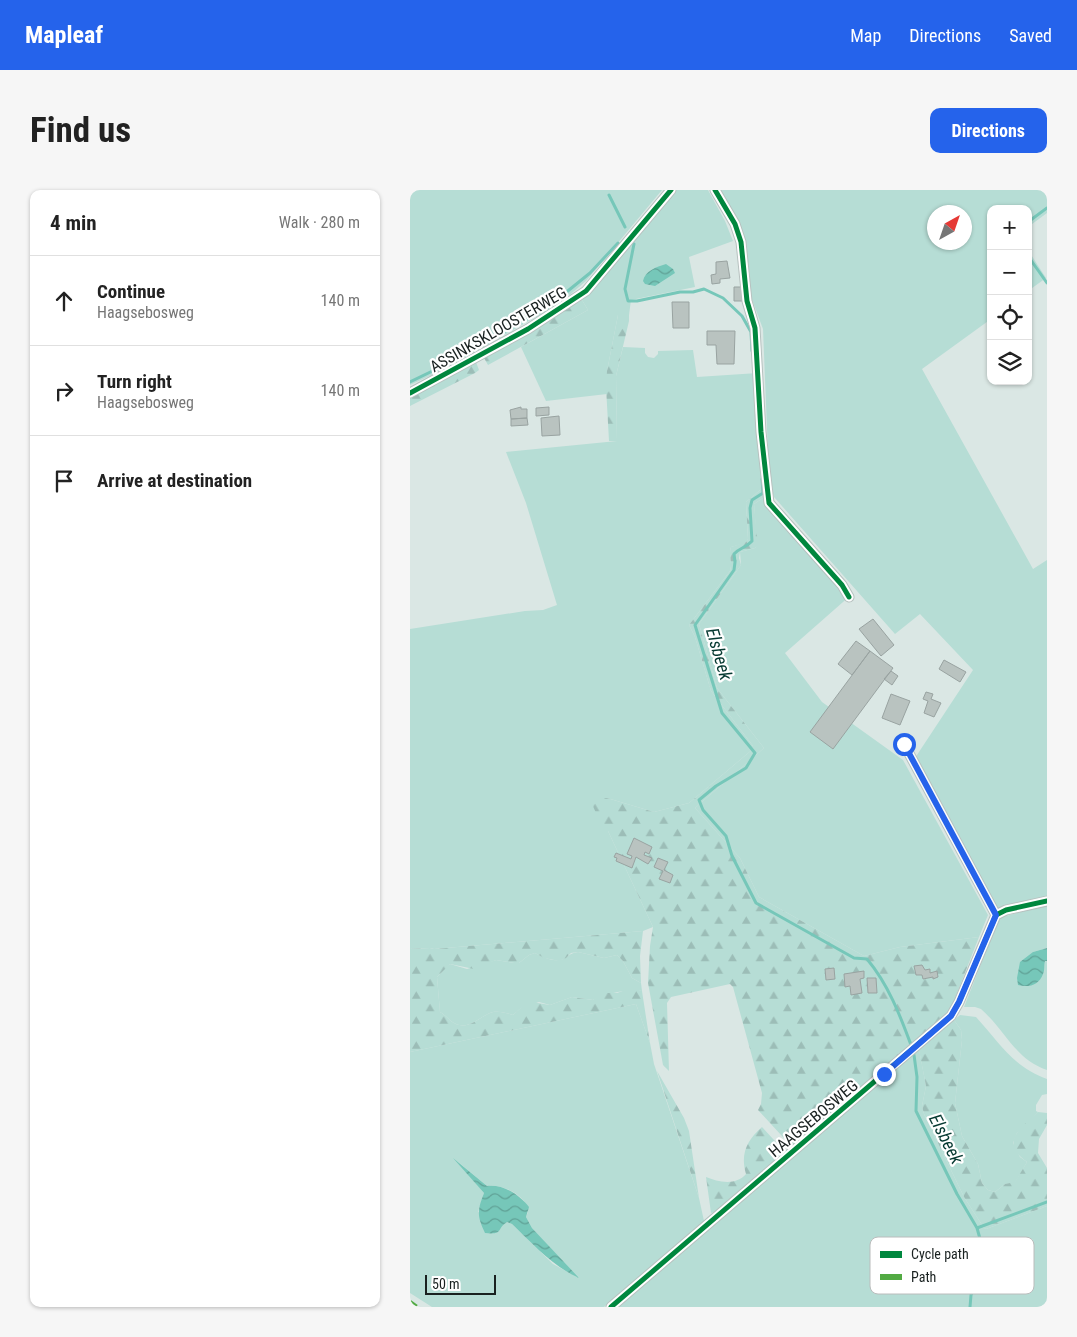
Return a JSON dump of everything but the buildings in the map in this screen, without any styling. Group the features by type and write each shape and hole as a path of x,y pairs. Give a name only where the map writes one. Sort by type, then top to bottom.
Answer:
{"street":[{"name":"ASSINKSKLOOSTERWEG","path":"410,393 528,329 586,292 671,190"},
{"path":"715,190 734,224 741,242 747,301 755,328 761,432 768,503 842,585 849,597"},
{"path":"904,744 996,915 1006,910 1047,901"},
{"name":"HAAGSEBOSWEG","path":"611,1307 951,1016 959,1002 996,915"}],"green space":[{"path":"410,190 662,190 586,281 559,304 442,370 410,385"},
{"path":"675,190 708,190 725,221 733,241 689,257 695,287 631,300 629,315 618,315 607,371 607,394 546,401 521,347 588,310 582,300"},
{"path":"718,190 1047,190 1047,213 1032,224 1032,205 987,205 987,322 922,369 1033,569 1047,560 1047,897 997,910 915,758 973,670 920,614 895,634 774,497 768,454 763,329 751,297 747,257"},
{"path":"1032,256 1046,278 1032,288"},
{"path":"582,300 588,310 488,365 484,358"},
{"path":"618,315 629,315 629,321 616,376 617,441 609,441 607,371"},
{"path":"623,347 645,348 645,353 648,357 654,358 658,351 693,350 697,377 758,373 765,486 746,502 748,539 746,543 731,547 730,571 689,625 695,637 711,691 753,746 753,749 689,803 654,812 607,798 608,831 653,927 643,931 434,949 410,949 410,629 525,611 543,610 557,605 526,503 506,452 617,441 616,376"},
{"path":"476,362 479,370 475,373 410,406 410,397"},
{"path":"765,486 766,496 754,504 758,546 740,552 741,565 699,624 717,688 764,748 695,808 740,858 759,897 864,956 900,947 979,937 950,1011 792,1147 758,1110 761,1104 762,1093 733,987 730,984 671,997 667,1003 669,1071 663,1065 648,983 653,927 608,831 604,831 592,804 602,798 607,798 654,812 689,803 753,749 753,746 711,691 695,637 689,625 730,571 731,547 746,542 748,539 746,502"},
{"path":"766,496 851,595 785,653 822,702 903,760 988,915 979,937 900,947 864,956 759,897 740,858 695,808 764,748 717,688 699,624 741,565 740,552 757,546 754,504"},
{"path":"1047,905 1047,948 1033,952 1044,972 1045,961 1047,961 1047,1070 1036,1065 1018,1051 981,1009 964,1007 998,921 1002,917"},
{"path":"643,931 640,956 641,983 632,978 623,961 617,955 604,958 578,952 571,953 559,961 544,958 535,953 519,963 496,960 474,969 450,964 437,977 440,1012 454,1023 461,1025 471,1024 493,1012 513,1015 526,1003 550,1005 572,997 593,1000 601,993 617,993 631,988 642,991 650,1043 636,1004 410,1052 410,949 434,949"},
{"path":"578,952 604,958 617,955 623,961 632,978 641,983 642,991 617,992 593,1000 572,997 550,1005 539,1002 521,1008 513,1015 493,1012 466,1025 454,1023 440,1012 437,977 450,964 467,969 496,960 519,963 535,953 546,958 559,960"},
{"path":"636,1004 699,1198 704,1221 604,1307 432,1307 410,1293 410,1052","holes":["457,1161 487,1186 502,1187 521,1197 525,1202 528,1212 526,1217 532,1228 577,1277 553,1264 512,1224 504,1223 478,1212 484,1193"]},
{"path":"960,1015 976,1017 1016,1061 1035,1074 1047,1079 1047,1094 1042,1095 1036,1105 1036,1111 1038,1112 1017,1133 1013,1143 1020,1157 1027,1162 1015,1183 1005,1184 995,1192 988,1190 982,1183 978,1164 962,1136 955,1103 962,1040 961,1030 954,1020"},
{"path":"954,1020 961,1030 962,1040 955,1103 962,1136 978,1164 982,1183 988,1190 995,1192 1005,1184 1015,1182 1027,1162 1014,1148 1015,1136 1038,1112 1047,1113 1047,1125 1039,1139 1038,1153 1047,1168 1047,1206 986,1229 964,1197 924,1114 922,1106 926,1086 919,1050"},
{"path":"919,1049 926,1086 922,1106 924,1114 964,1197 984,1228 986,1229 1047,1206 1047,1307 619,1307"},
{"path":"657,1071 684,1118 689,1131 699,1198"},
{"path":"762,1127 786,1153 715,1212 711,1213 706,1177 727,1182 742,1178 746,1174 744,1154 746,1148 752,1137"}],"water":[{"path":"666,264 675,273 655,286 645,284 644,278 649,272"},
{"path":"1047,948 1047,961 1045,961 1044,972 1039,981 1030,986 1018,985 1017,978 1020,962 1033,952"},
{"path":"453,1158 487,1186 505,1188 520,1198 529,1207 526,1217 532,1228 579,1278 551,1261 512,1224 507,1222 495,1233 485,1233 480,1222 479,1213 484,1193"}],"waterway":[{"path":"609,195 625,227"},
{"path":"1032,219 1047,208"},
{"name":"Elsbeek","path":"410,382 451,362 548,307 590,273 618,243"},
{"name":"Elsbeek","path":"634,244 625,289 628,301 704,289 723,298 742,316 751,332 752,351"},
{"path":"1032,262 1047,283"},
{"name":"Elsbeek","path":"762,479 763,493 752,500 750,508 752,541 734,554 734,570 695,625 722,713 755,753 746,768 716,786 699,800 703,810 726,836 732,856 756,903 854,958 867,959 887,989 911,1045"},
{"name":"Elsbeek","path":"914,1055 917,1077 916,1111 957,1194 977,1228 980,1237"},
{"name":"Elsbeek","path":"977,1228 1047,1202"},
{"name":"Elsbeek","path":"970,1307 972,1294"}],"marked path":[{"path":"410,1302 417,1307"}],"cycle path":[{"path":"410,393 528,329 586,291 671,190"},
{"path":"715,190 735,224 741,242 747,301 755,328 761,432 769,503 842,585 849,597"},
{"path":"611,1307 951,1016 959,1002 996,915 1006,910 1047,901"}],"route":[{"path":"884,1074 951,1016 959,1002 996,915 904,744"}]}
